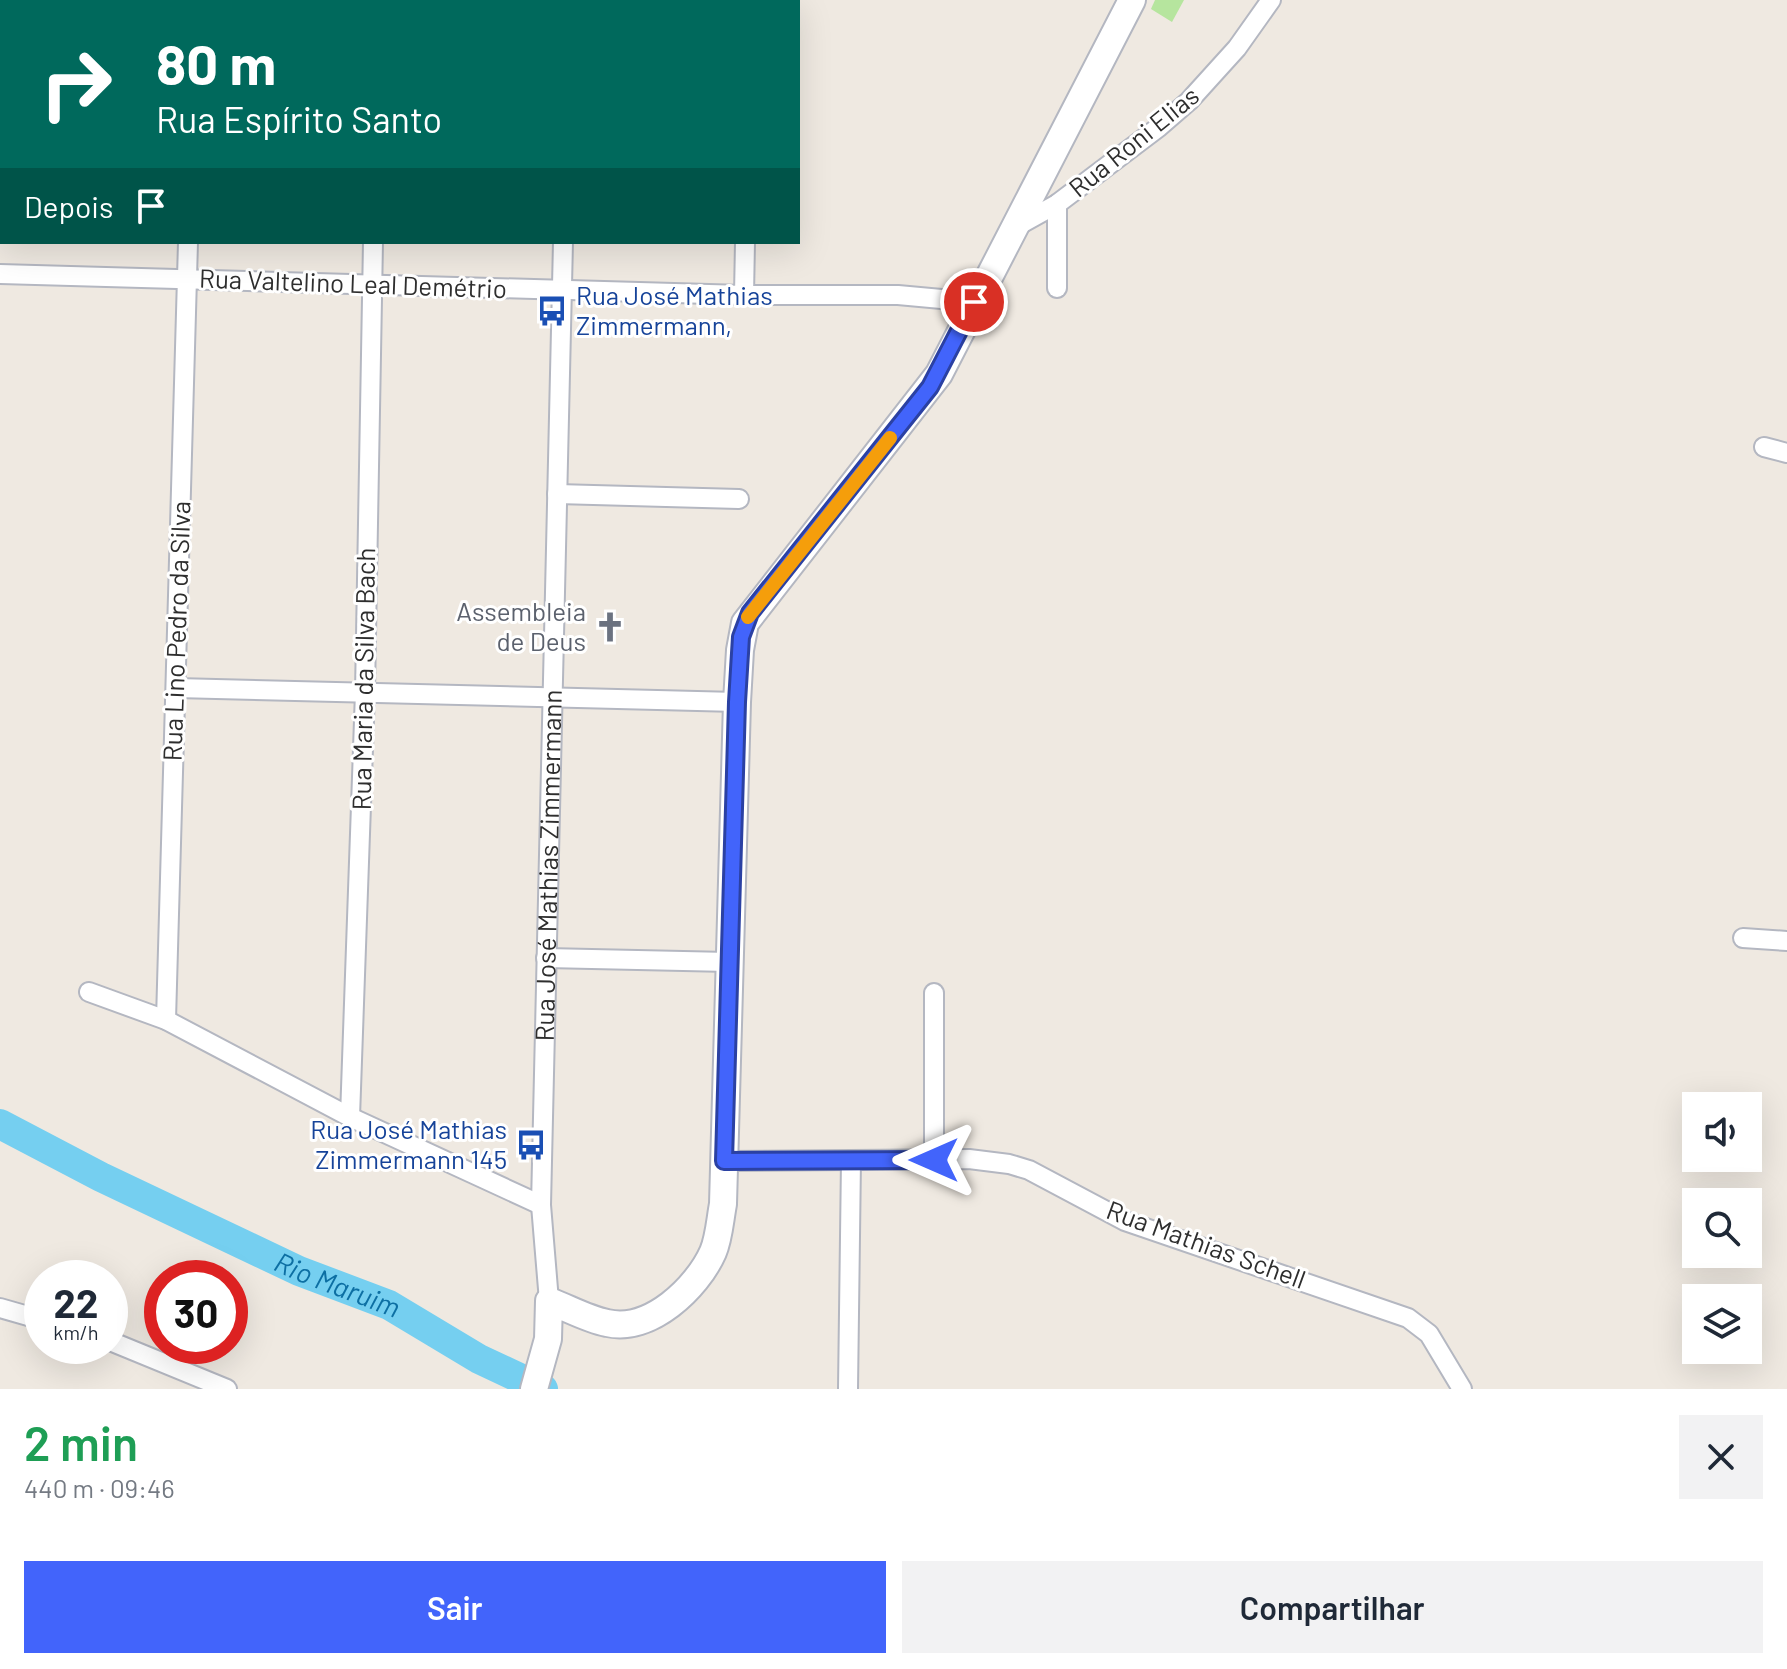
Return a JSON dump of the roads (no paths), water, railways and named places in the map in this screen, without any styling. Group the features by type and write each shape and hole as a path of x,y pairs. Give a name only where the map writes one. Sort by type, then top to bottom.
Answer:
{"street":[{"path":"549,1301 608,1324 644,1319 677,1299 693,1283 713,1251 723,1204 741,637 750,613 930,387 1132,0"},
{"name":"Rua Roni Elias","path":"1012,229 1057,204 1189,101 1237,48 1271,0"},
{"path":"1057,204 1057,288"},
{"name":"Rua Lino Pedro da Silva","path":"166,1020 188,244"},
{"name":"Rua Maria da Silva Bach","path":"350,1117 365,692 373,244"},
{"name":"Rua José Mathias Zimmermann","path":"537,1381 548,1339 549,1301 541,1205 563,244"},
{"path":"744,295 745,244"},
{"name":"Rua Valtelino Leal Demétrio","path":"0,274 744,295 898,295 974,302"},
{"path":"1764,447 1787,453"},
{"path":"557,494 739,499"},
{"path":"176,688 737,702"},
{"path":"1743,938 1787,941"},
{"path":"546,958 729,962"},
{"path":"89,992 166,1020 350,1117 541,1205"},
{"path":"934,993 934,1160"},
{"path":"848,1389 851,1160"},
{"name":"Rua Mathias Schell","path":"724,1161 988,1161 1029,1170 1125,1221 1395,1311 1429,1334 1462,1389"},
{"path":"0,1308 24,1315"},
{"path":"128,1348 227,1389"}],"waterway":[{"name":"Rio Maruim","path":"0,1124 101,1177 299,1271 389,1305 479,1359 543,1389"}],"place":[{"name":"Rua José Mathias Zimmermann,","path":"552,311"},
{"name":"Assembleia de Deus","path":"610,627"},
{"name":"Rua José Mathias Zimmermann 145","path":"531,1145"}]}
